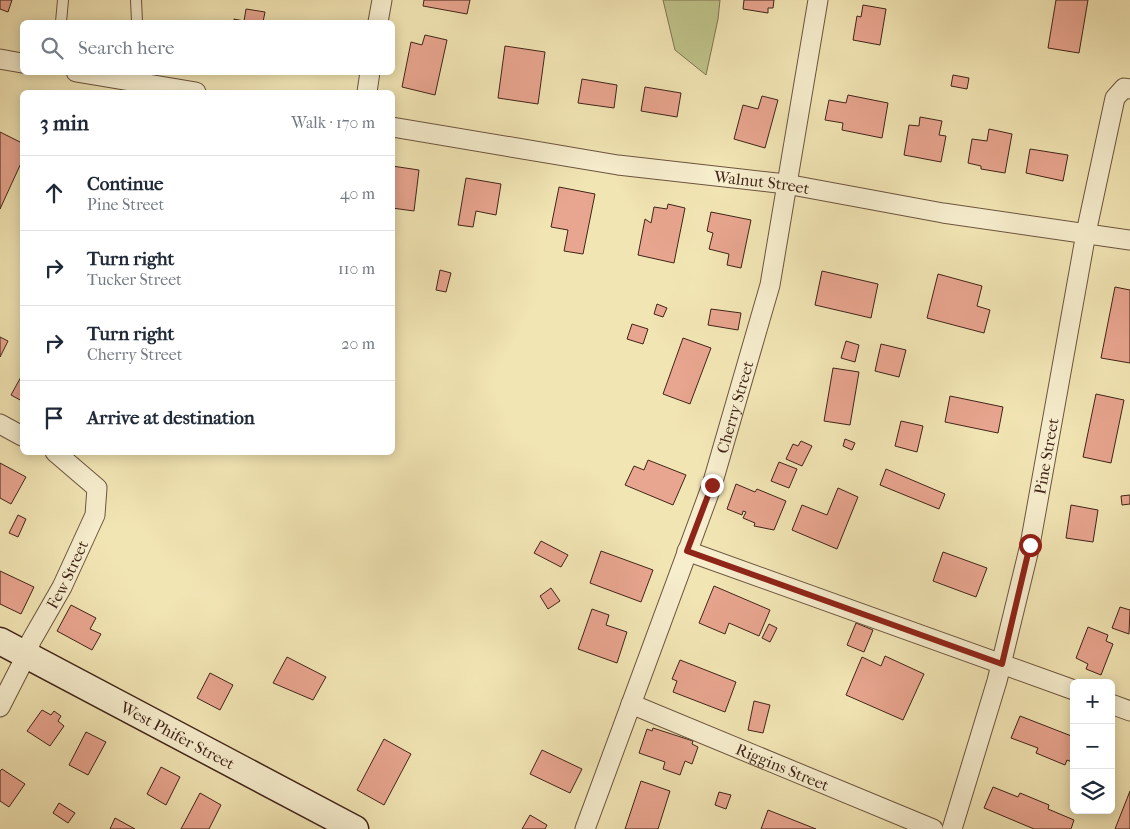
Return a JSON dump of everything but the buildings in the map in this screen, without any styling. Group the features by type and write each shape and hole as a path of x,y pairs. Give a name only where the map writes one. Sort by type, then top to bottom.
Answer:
{"street":[{"path":"378,20 382,0"},
{"name":"Cherry Street","path":"585,829 712,485 770,285 818,0"},
{"path":"0,59 20,63"},
{"path":"108,75 130,77 187,90"},
{"path":"367,90 370,75"},
{"name":"Pine Street","path":"952,829 1002,664 1030,545 1086,233 1115,98 1124,88 1130,89"},
{"name":"Walnut Street","path":"395,128 618,165 786,184 943,213 1130,240"},
{"path":"0,424 20,435"},
{"name":"Few Street","path":"0,707 27,654 30,641 62,587 95,516 97,488 58,455"},
{"path":"687,551 1070,689"},
{"name":"West Phifer Street","path":"0,641 355,829"},
{"name":"Riggins Street","path":"631,704 933,829"},
{"path":"1115,705 1130,711"}],"lane":[{"path":"61,20 63,0"},
{"path":"136,0 137,20"}],"green space":[{"path":"663,0 720,0 718,19 706,75 675,50"}],"route":[{"path":"712,485 687,551 1002,664 1030,545"}]}
